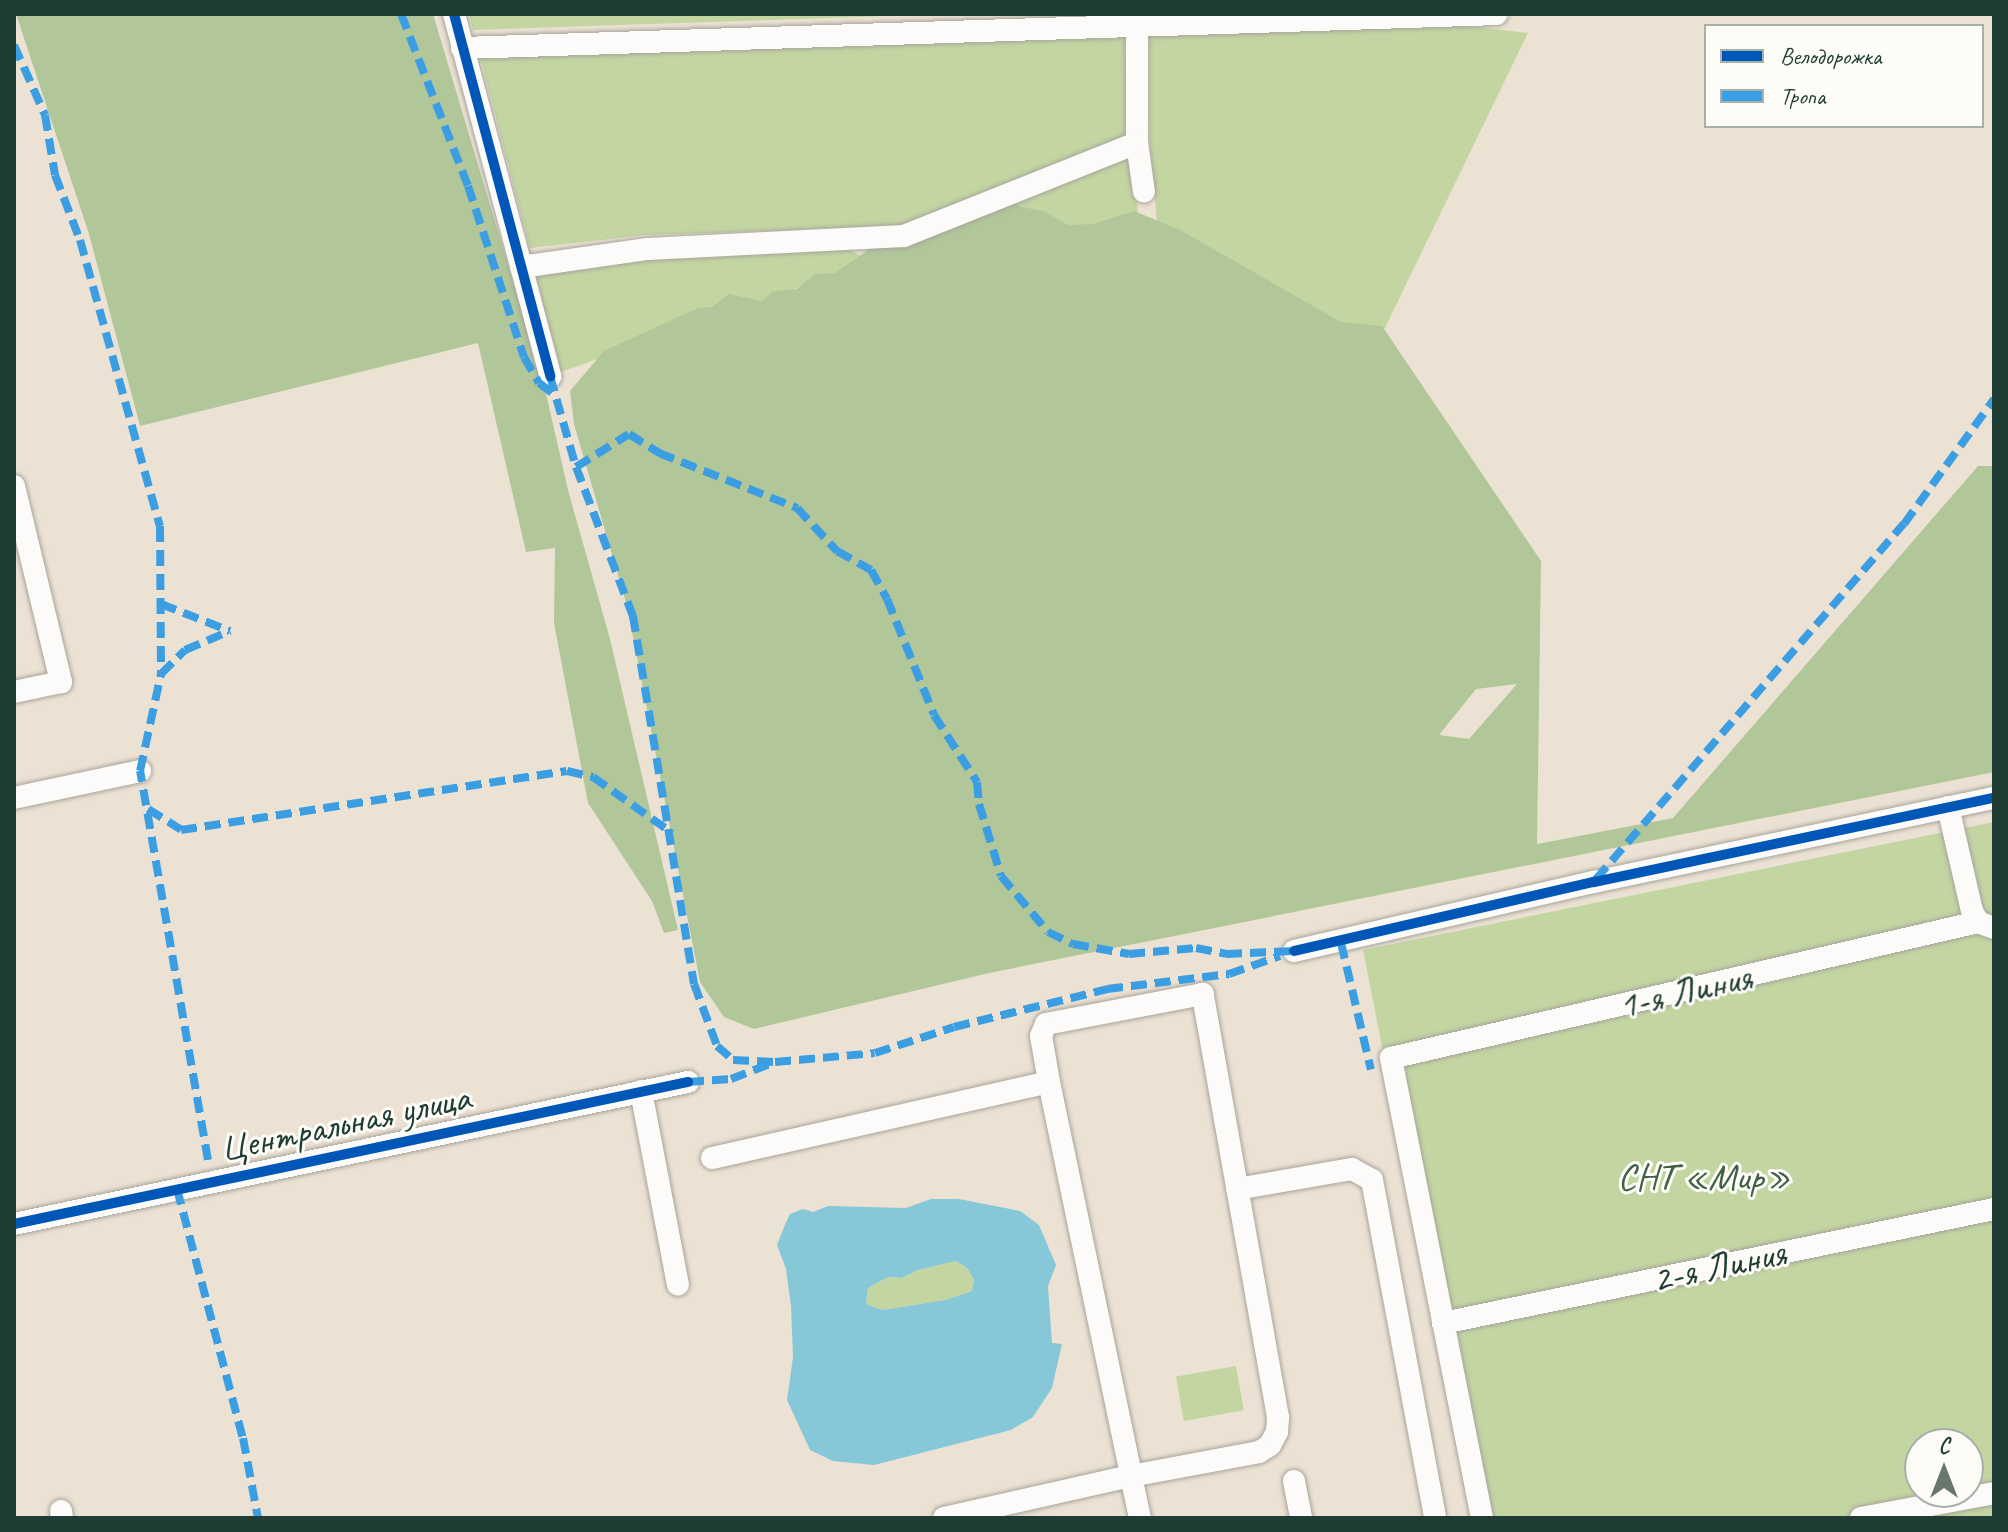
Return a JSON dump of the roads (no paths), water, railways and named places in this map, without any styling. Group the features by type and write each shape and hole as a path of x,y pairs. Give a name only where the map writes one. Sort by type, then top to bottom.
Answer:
{"street":[{"path":"454,14 500,178 550,376"},
{"path":"462,48 1137,19 1496,14"},
{"path":"1137,19 1137,143 1144,192"},
{"path":"521,267 648,249 904,236 1137,143"},
{"path":"14,486 61,682 14,692"},
{"path":"14,798 140,771"},
{"path":"1294,951 1994,798"},
{"path":"1948,807 1972,911 1986,925"},
{"name":"1-я Линия","path":"1443,1323 1391,1058 1986,925"},
{"path":"944,1518 1131,1476 1259,1452 1270,1445 1277,1432 1278,1417 1203,994 1046,1024 1041,1036 1049,1082 1131,1476 1140,1518"},
{"name":"Центральная улица","path":"14,1224 210,1171 688,1082"},
{"path":"712,1158 1049,1082"},
{"path":"641,1091 678,1285"},
{"path":"1237,1189 1352,1169 1372,1180 1435,1518"},
{"name":"2-я Линия","path":"1443,1323 1994,1209"},
{"path":"1443,1323 1482,1518"},
{"path":"1294,1481 1301,1518"},
{"path":"1861,1518 1994,1493"}],"water":[{"path":"931,1199 959,1199 1020,1211 1039,1225 1056,1265 1048,1286 1052,1343 1062,1344 1052,1388 1033,1417 1011,1430 874,1465 833,1461 810,1450 787,1400 793,1357 791,1306 786,1269 777,1245 790,1214 803,1209 813,1212 828,1206 906,1208","holes":["956,1261 967,1268 974,1279 972,1291 945,1300 883,1310 866,1304 868,1288 888,1277 901,1278 918,1270"]}],"park label":[{"name":"СНТ «Мир»","path":"1704,1177"}]}
